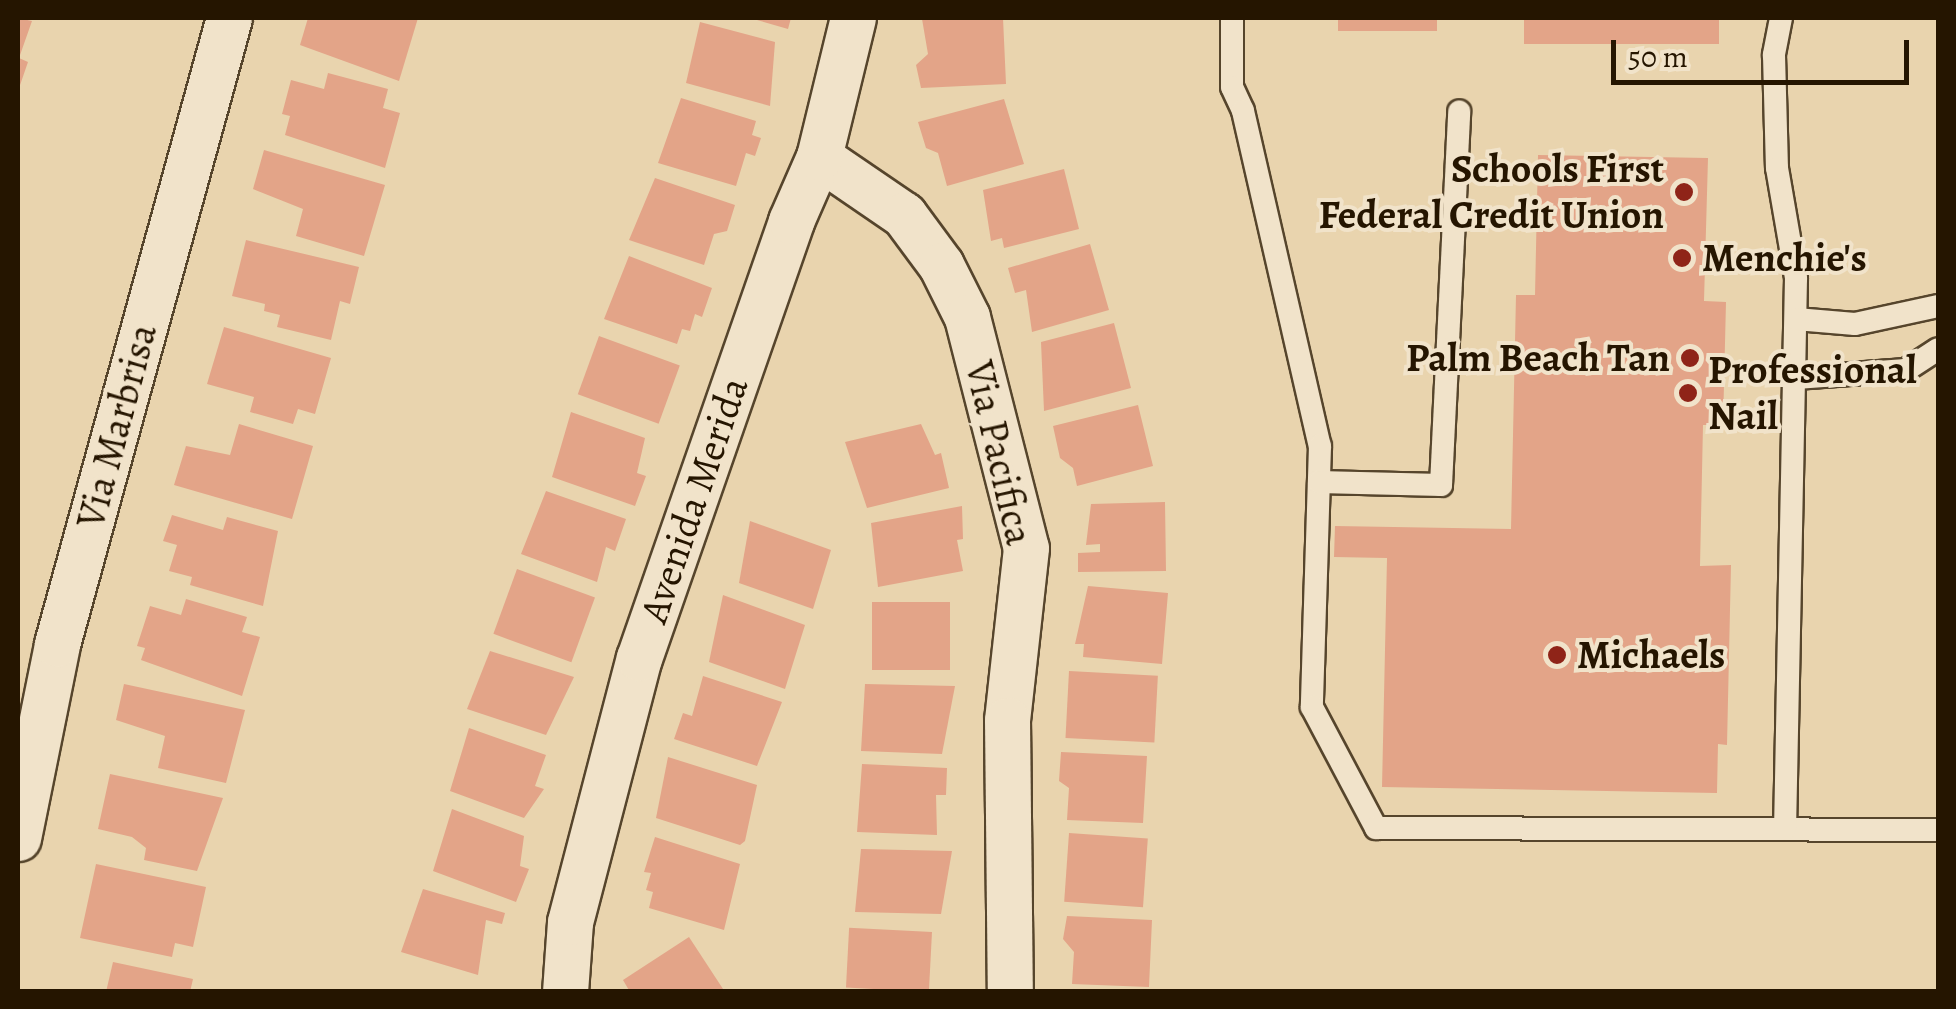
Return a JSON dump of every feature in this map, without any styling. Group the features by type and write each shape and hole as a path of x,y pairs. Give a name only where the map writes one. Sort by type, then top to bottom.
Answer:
{"street":[{"name":"Via Marbrisa","path":"18,838 57,644 229,18"},
{"name":"Avenida Merida","path":"565,992 570,922 639,658 790,222 819,157 853,18"},
{"name":"Via Pacifica","path":"819,157 904,216 941,265 967,317 1026,548 1007,720 1010,992"}],"lane":[{"path":"1232,18 1232,88 1243,111 1320,446 1312,708 1376,828 1938,830"},
{"path":"1781,18 1774,55 1777,168 1796,278 1785,829"},
{"path":"1319,482 1441,485 1460,111"},
{"path":"1796,319 1854,324 1938,306"},
{"path":"1796,378 1906,370 1938,350"}],"building":[{"path":"18,18 32,21 19,58 28,62 18,91"},
{"path":"308,18 418,18 399,81 300,45"},
{"path":"750,18 791,18 788,29"},
{"path":"1003,18 1006,84 921,88 916,65 928,54 922,19"},
{"path":"1338,18 1437,18 1437,31 1338,31"},
{"path":"1524,18 1719,18 1719,44 1524,44"},
{"path":"700,22 775,42 770,106 686,83"},
{"path":"328,73 388,89 383,108 400,113 385,168 285,135 290,116 282,114 291,80 324,89"},
{"path":"681,98 756,121 752,135 761,138 755,156 746,153 736,186 658,163"},
{"path":"1004,99 1024,164 947,186 938,153 926,148 918,122"},
{"path":"264,150 385,185 364,256 296,236 303,209 253,189"},
{"path":"1538,155 1708,158 1704,301 1726,302 1723,425 1703,425 1700,566 1731,565 1727,745 1718,744 1717,793 1382,787 1387,558 1334,557 1335,526 1511,529 1516,295 1535,295"},
{"path":"1064,169 1079,229 1004,248 1002,238 991,241 983,190"},
{"path":"655,178 735,205 727,231 714,234 704,265 629,240"},
{"path":"246,240 359,267 350,304 340,301 331,340 277,327 280,315 264,311 265,304 232,296"},
{"path":"1090,244 1109,310 1032,332 1026,290 1015,293 1008,268"},
{"path":"629,256 712,288 702,317 695,314 690,331 682,329 677,344 604,319"},
{"path":"1114,323 1131,388 1044,411 1041,342"},
{"path":"224,327 331,358 315,414 298,409 293,424 250,412 254,397 207,384"},
{"path":"599,336 680,365 659,424 578,394"},
{"path":"1138,405 1153,466 1077,486 1073,468 1060,458 1053,426"},
{"path":"571,412 645,438 637,473 646,476 635,506 552,477"},
{"path":"239,424 313,446 292,519 174,485 186,446 230,455"},
{"path":"921,424 935,455 941,453 949,488 867,508 845,442"},
{"path":"546,491 626,519 615,551 606,547 597,582 521,554"},
{"path":"1165,502 1166,571 1078,572 1078,553 1100,552 1100,544 1086,545 1091,504"},
{"path":"962,506 963,539 957,540 963,571 878,587 871,523"},
{"path":"172,515 223,530 227,517 278,531 263,606 190,585 192,577 169,571 177,545 163,541"},
{"path":"750,521 831,550 813,609 739,583"},
{"path":"517,569 595,597 571,662 493,634"},
{"path":"1088,586 1168,593 1162,664 1083,657 1084,644 1075,644"},
{"path":"723,595 805,625 785,689 709,662"},
{"path":"186,599 247,617 242,632 260,637 242,696 141,660 145,648 137,646 150,606 181,615"},
{"path":"872,602 950,602 950,670 872,670"},
{"path":"490,651 574,677 546,735 467,709"},
{"path":"1069,671 1158,676 1154,743 1065,738"},
{"path":"703,676 782,702 757,766 674,739 683,713 692,716"},
{"path":"124,684 245,710 226,783 158,768 165,736 116,720"},
{"path":"865,684 955,686 942,754 861,751"},
{"path":"469,728 546,755 535,786 544,789 524,818 450,791"},
{"path":"1061,752 1147,756 1143,823 1067,820 1069,788 1059,781"},
{"path":"668,757 757,785 745,841 740,845 656,818"},
{"path":"862,764 947,768 946,795 936,795 937,835 857,832"},
{"path":"110,774 223,798 197,871 144,860 146,848 132,837 98,829"},
{"path":"452,809 524,836 520,866 529,869 516,902 433,871"},
{"path":"1069,833 1148,839 1143,907 1064,902"},
{"path":"655,837 740,864 724,930 649,908 653,892 646,890 651,873 644,872"},
{"path":"861,849 952,851 941,914 855,912"},
{"path":"96,864 206,887 193,947 175,943 172,957 80,938"},
{"path":"423,889 505,913 502,924 486,920 478,975 401,952"},
{"path":"1067,916 1152,920 1149,987 1072,984 1074,952 1063,939"},
{"path":"849,928 932,932 929,992 846,988"},
{"path":"689,937 725,992 630,992 623,980"},
{"path":"113,962 193,979 190,992 106,992"}],"place":[{"name":"Schools First Federal Credit Union","path":"1684,192"},
{"name":"Menchie's","path":"1682,258"},
{"name":"Palm Beach Tan","path":"1690,358"},
{"name":"Professional Nail","path":"1688,393"},
{"name":"Michaels","path":"1557,655"}]}
